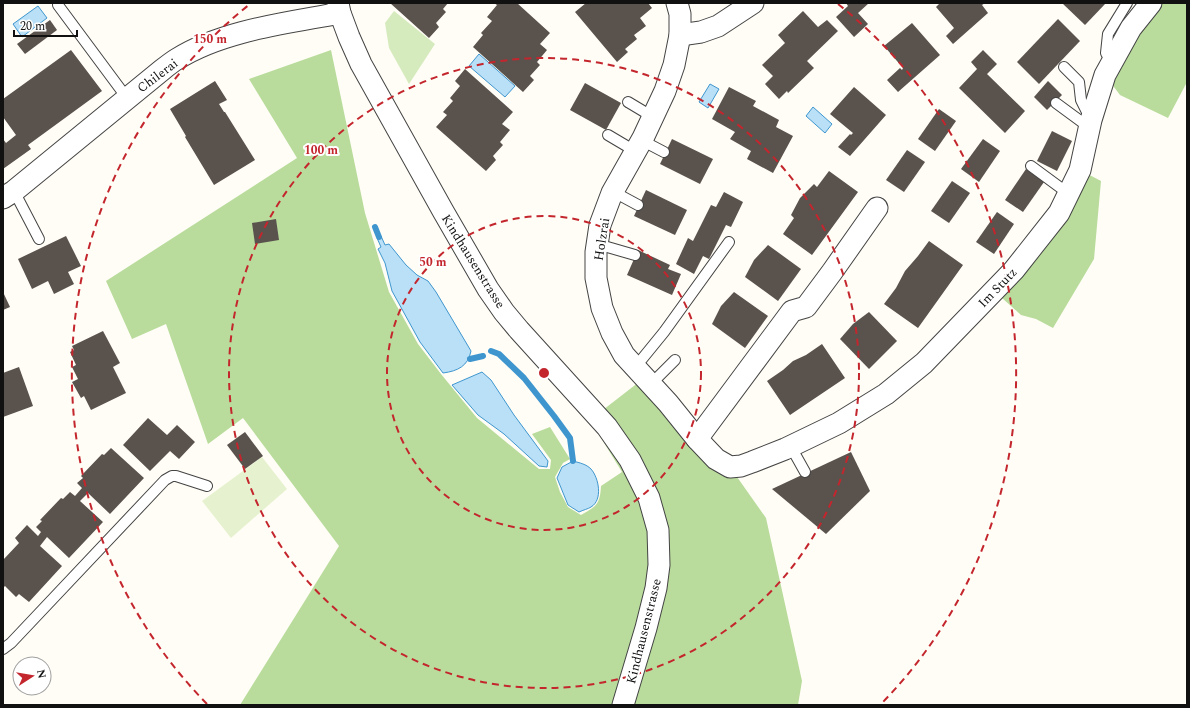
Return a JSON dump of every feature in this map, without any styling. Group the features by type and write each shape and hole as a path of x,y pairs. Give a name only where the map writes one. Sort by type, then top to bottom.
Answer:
{"street":[{"name":"Holzrai","path":"677,3 680,14 680,36 672,71 665,91 638,146 612,191 600,225 596,252 596,278 602,308 612,333 624,355 668,403 697,439 716,459 730,467"},
{"path":"680,36 701,32 718,26 753,3"},
{"name":"Im Stutz","path":"730,467 740,466 791,447 839,423 886,394 924,363 1014,270 1059,213 1080,170 1090,124 1105,75 1106,48 1131,28 1151,3"},
{"name":"Chilerai","path":"9,194 127,98 178,59 201,47 237,34 339,8"},
{"name":"Kindhausenstrasse","path":"339,8 360,64 488,288 504,312 519,330 607,426 630,460 643,483 658,530 659,565 656,588 646,628 623,705"},
{"path":"697,439 792,311 806,307 876,208"}],"lane":[{"path":"1106,48 1108,34 1128,3"},
{"path":"58,5 127,98"},
{"path":"1064,67 1079,82 1081,100 1090,124"},
{"path":"628,102 652,117"},
{"path":"1056,103 1090,124"},
{"path":"608,135 638,146 664,152"},
{"path":"1031,166 1069,194"},
{"path":"612,191 638,205"},
{"path":"9,194 39,239"},
{"path":"634,366 642,359 664,332 729,242"},
{"path":"597,244 635,256"},
{"path":"650,384 675,360"},
{"path":"791,447 805,472"},
{"path":"3,648 11,643 165,480 172,476 176,476 207,486"}],"green space":[{"path":"1151,3 1187,3 1187,82 1168,118 1120,95 1105,75"},
{"path":"394,11 435,44 409,84 389,48 385,23"},
{"path":"331,50 365,213 389,292 418,344 477,418 539,469 550,469 551,460 532,434 550,427 570,459 563,463 555,477 560,492 568,507 581,515 597,504 600,497 601,486 622,472 590,420 639,382 730,467 766,518 802,681 798,705 240,705 339,546 243,418 208,444 166,324 132,339 106,281 297,158 249,79"},
{"path":"1080,170 1101,181 1094,259 1053,328 1036,319 1021,315 993,290"},
{"path":"262,457 287,489 231,538 202,501"}],"water":[{"path":"38,6 47,18 22,37 13,24"},
{"path":"479,54 515,86 505,97 469,66"},
{"path":"710,84 719,89 708,108 699,102"},
{"path":"813,107 832,124 825,133 806,116"},
{"path":"381,236 385,245 389,244 406,265 417,275 428,281 436,292 471,351 470,356 462,367 443,373 420,342 392,291 385,263 378,249 381,247 377,238"},
{"path":"482,372 491,380 514,415 548,461 547,467 539,466 504,434 478,415 452,385"},
{"path":"573,461 585,465 591,469 598,483 598,494 595,504 590,508 579,512 568,505 557,478 562,467"}],"building":[{"path":"390,3 448,3 443,9 446,12 436,23 439,27 429,38"},
{"path":"494,3 517,3 550,33 540,44 547,50 537,62 540,65 530,76 534,80 523,92 473,47 483,35 481,33 492,21 487,17 497,5"},
{"path":"586,3 648,3 652,8 640,18 646,26 634,35 637,39 625,49 628,52 617,62 575,12"},
{"path":"846,3 869,3 858,13 868,24 854,37 836,17 848,6"},
{"path":"940,3 985,3 982,5 988,13 953,44 946,36 954,28 936,7"},
{"path":"1062,3 1106,3 1085,25"},
{"path":"803,11 818,27 827,20 838,31 807,61 814,68 788,93 787,91 779,99 765,84 773,76 762,65 785,43 778,35"},
{"path":"1058,19 1080,41 1039,84 1017,62"},
{"path":"50,20 57,30 25,54 17,44"},
{"path":"912,23 940,55 898,92 887,80 900,68 902,70 903,68 884,46"},
{"path":"71,50 102,91 28,145 31,149 3,169 3,139 6,143 16,135 3,117 3,99"},
{"path":"983,50 997,64 987,74 1025,111 1005,133 959,88 977,69 971,62"},
{"path":"465,69 513,112 502,124 510,130 500,142 503,145 493,156 496,160 486,171 436,127 447,115 443,112 453,101 450,98 460,86 455,81"},
{"path":"215,81 227,100 219,104 255,160 214,185 170,109"},
{"path":"1048,81 1062,95 1047,110 1034,97"},
{"path":"585,83 621,103 606,130 570,110"},
{"path":"729,87 756,101 753,106 779,120 776,127 793,136 773,173 747,159 751,151 730,139 735,132 712,119"},
{"path":"854,87 886,115 850,156 838,147 850,134 851,135 853,133 830,114"},
{"path":"939,109 956,121 935,151 918,139"},
{"path":"1052,131 1072,141 1057,171 1037,161"},
{"path":"672,139 713,159 700,184 660,164"},
{"path":"983,139 1000,151 979,182 961,169"},
{"path":"907,150 925,162 904,192 886,180"},
{"path":"1026,169 1044,182 1023,212 1005,200"},
{"path":"829,171 858,192 812,255 783,234 794,218 791,215 800,198 814,184 817,187"},
{"path":"952,181 970,193 949,223 931,211"},
{"path":"646,190 687,210 675,235 634,216"},
{"path":"724,192 743,202 731,227 726,225 709,259 703,256 694,274 676,264 688,238 693,241 711,205 716,207"},
{"path":"997,212 1014,224 994,254 976,242"},
{"path":"276,219 279,240 255,244 252,223"},
{"path":"66,236 81,266 68,272 74,284 54,294 48,281 32,289 18,259"},
{"path":"929,241 963,265 918,328 884,304 896,288 905,271"},
{"path":"768,245 801,269 778,301 745,277 754,260"},
{"path":"638,250 670,265 668,269 681,274 672,295 627,275"},
{"path":"3,292 10,307 3,310"},
{"path":"734,292 768,316 745,348 712,324 721,306"},
{"path":"869,312 897,341 869,369 840,339 853,324"},
{"path":"103,331 120,363 113,367 126,393 91,410 84,396 81,398 72,382 78,379 72,367 76,365 70,352 74,350 72,346"},
{"path":"822,344 845,378 790,415 767,381 793,361 806,355"},
{"path":"19,367 33,406 3,417 3,373"},
{"path":"148,418 167,435 177,425 195,442 179,459 170,451 150,471 123,445"},
{"path":"245,432 263,456 245,469 227,445"},
{"path":"111,448 144,478 110,514 88,493 80,501 103,522 69,558 47,537 40,546 62,566 29,602 19,594 16,597 5,586 3,588 3,560 19,543 15,538 27,525 38,536 41,532 36,527 42,521 40,520 61,498 63,499 70,492 75,496 82,488 77,483 83,478 81,476 102,454 104,455"},
{"path":"851,452 870,491 826,534 772,489"}],"waterway":[{"path":"375,227 379,237"},
{"path":"491,351 499,354 524,378 554,416 570,438 573,461"},
{"path":"470,359 483,356"}]}
